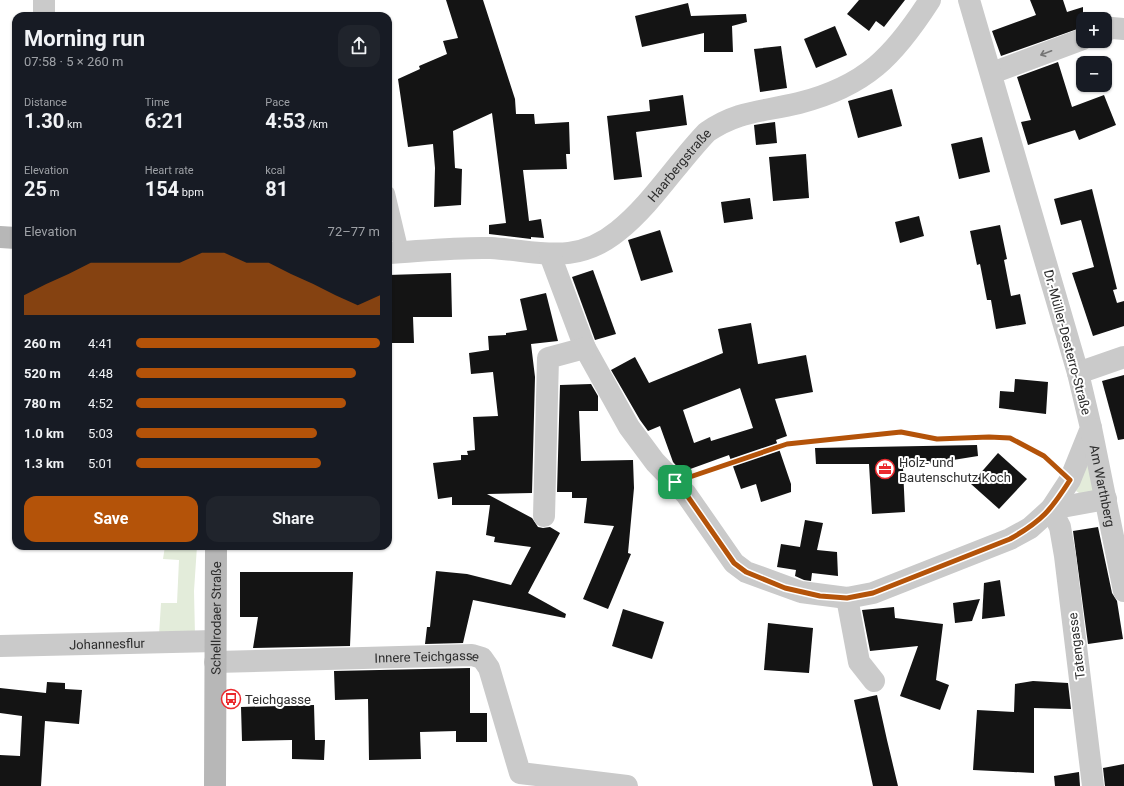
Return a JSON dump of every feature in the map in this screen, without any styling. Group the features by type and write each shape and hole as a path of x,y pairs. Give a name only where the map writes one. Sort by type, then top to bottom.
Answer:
{"street":[{"path":"44,0 44,12"},
{"name":"Haarbergstraße","path":"395,252 490,248 550,255 569,253 588,248 617,232 631,220 693,146 707,132 722,122 738,115 799,103 853,83 888,56 909,32 930,0"},
{"name":"Dr.-Müller-Desterro-Straße","path":"550,255 585,348 629,427 656,462 686,494 734,563 746,572 801,592 847,598 873,593 1010,539 1030,528 1051,509 1070,480 1091,428 1078,373 992,73 969,0"},
{"path":"1112,28 1124,29"},
{"path":"992,73 1076,42"},
{"path":"0,237 12,238"},
{"path":"544,516 548,358 585,348"},
{"path":"1078,373 1124,357"},
{"name":"Am Warthberg","path":"1091,428 1124,591"},
{"path":"1051,509 1106,499"},
{"name":"Tatengasse","path":"1051,509 1060,527 1065,556 1093,786"},
{"name":"Schellrodaer Straße","path":"216,550 216,786"},
{"path":"847,598 859,662 874,681"},
{"name":"Johannesflur","path":"0,646 215,641"},
{"name":"Innere Teichgasse","path":"215,662 472,655 482,658 489,668 520,773 627,786"}],"lane":[{"name":"Haarbergstraße","path":"392,227 395,252"}],"path":[{"path":"675,482 787,444 901,432 937,439 989,437 1010,438 1044,456 1070,480"}],"green space":[{"path":"1087,458 1095,493 1079,493 1076,491"},
{"path":"164,550 197,550 194,591 195,635 159,635 161,603 177,603 179,560 163,559"}],"building":[{"path":"446,0 483,0 515,99 516,114 534,114 535,124 569,122 570,154 566,154 567,169 523,170 529,221 541,219 544,238 531,237 531,239 489,234 489,225 506,223 492,113 453,131 455,168 462,169 461,205 434,207 435,168 433,144 408,147 398,79 420,69 419,66 447,54 443,41 458,38"},
{"path":"859,0 905,0 884,27 876,21 869,31 847,14"},
{"path":"1030,0 1063,0 1067,12 1083,7 1083,12 1076,12 1076,29 1001,56 992,31 1036,15"},
{"path":"688,3 691,16 746,14 747,22 732,26 733,52 704,52 704,33 642,47 635,16"},
{"path":"835,26 847,55 816,68 804,39"},
{"path":"781,46 787,88 760,92 754,49"},
{"path":"1058,62 1072,107 1104,95 1116,125 1079,140 1075,130 1028,145 1021,122 1031,120 1017,77"},
{"path":"892,89 902,126 858,138 848,101"},
{"path":"683,95 687,125 636,132 642,177 614,180 607,116 650,111 649,100"},
{"path":"775,122 777,143 756,145 754,125"},
{"path":"982,137 990,172 959,179 951,144"},
{"path":"806,154 809,198 773,201 769,157"},
{"path":"1092,189 1117,289 1113,290 1117,303 1124,301 1124,326 1093,336 1072,273 1094,267 1081,220 1061,225 1054,199"},
{"path":"750,198 753,219 724,223 721,202"},
{"path":"919,216 924,236 900,243 895,222"},
{"path":"1000,225 1007,259 1004,260 1011,296 1020,294 1026,324 996,329 991,300 987,300 980,264 977,265 970,231"},
{"path":"660,230 673,272 641,281 628,240"},
{"path":"593,270 616,334 595,340 572,277"},
{"path":"451,273 452,317 413,317 414,343 392,343 392,275"},
{"path":"546,293 558,341 531,344 535,377 532,493 487,494 532,518 538,527 550,527 560,533 528,593 566,614 565,618 473,600 463,643 425,644 427,627 430,627 436,571 467,574 511,585 531,547 494,542 495,537 486,535 490,505 452,505 452,497 438,499 433,463 461,460 461,455 468,455 467,451 475,450 473,417 498,416 493,372 471,374 469,353 489,350 488,336 506,335 506,333 527,330 520,299"},
{"path":"751,323 758,364 806,355 813,392 775,399 787,436 776,440 791,484 791,492 761,502 756,484 741,489 729,455 682,472 673,462 660,426 648,431 611,370 635,357 649,383 723,353 718,329","holes":["740,388 753,428 711,441 710,437 694,443 683,410"]},
{"path":"1124,375 1124,439 1118,440 1102,381"},
{"path":"1015,379 1048,382 1046,414 999,408 1000,391 1014,392"},
{"path":"591,384 598,396 598,411 579,411 581,461 633,460 634,488 628,553 631,554 608,609 583,599 614,526 584,523 587,498 572,498 572,492 557,492 560,385"},
{"path":"977,445 978,456 903,468 905,512 872,514 869,464 816,464 815,448"},
{"path":"998,453 1027,479 999,509 971,484"},
{"path":"805,520 823,523 817,550 837,552 838,576 812,573 811,581 804,580 795,576 796,570 777,567 781,544 800,547"},
{"path":"1098,527 1112,593 1117,601 1123,639 1088,644 1073,531"},
{"path":"240,572 353,572 350,646 253,648 258,617 240,617"},
{"path":"1000,580 1005,616 982,619 984,583"},
{"path":"980,599 972,621 955,623 953,603"},
{"path":"894,607 895,618 943,624 936,680 949,685 940,710 900,696 918,646 870,651 862,610"},
{"path":"623,609 664,622 652,659 612,646"},
{"path":"768,623 813,628 809,673 764,670"},
{"path":"470,668 470,713 487,713 487,742 456,742 456,731 420,732 421,759 369,760 368,699 335,700 334,671"},
{"path":"1033,681 1068,683 1071,709 1034,708 1034,773 973,770 977,710 1014,712 1015,684"},
{"path":"47,682 65,683 65,689 82,690 79,724 45,721 41,786 0,786 0,755 20,756 22,716 0,713 0,688 46,693"},
{"path":"877,695 898,786 873,786 854,700"},
{"path":"314,705 315,740 325,740 324,760 292,759 292,740 242,741 241,707"},
{"path":"1124,764 1124,786 1105,786 1103,768"},
{"path":"1079,772 1080,786 1055,786 1054,776"}],"place":[{"name":"Holz- und Bautenschutz Koch","path":"885,469"},
{"name":"Teichgasse","path":"231,699"}],"route":[{"path":"901,432 937,439 989,437 1010,438 1044,456 1070,480 1051,509 1030,528 1010,539 873,593 847,598 820,596 785,588 746,572 734,563 686,494 675,482 787,444 901,432"}]}
